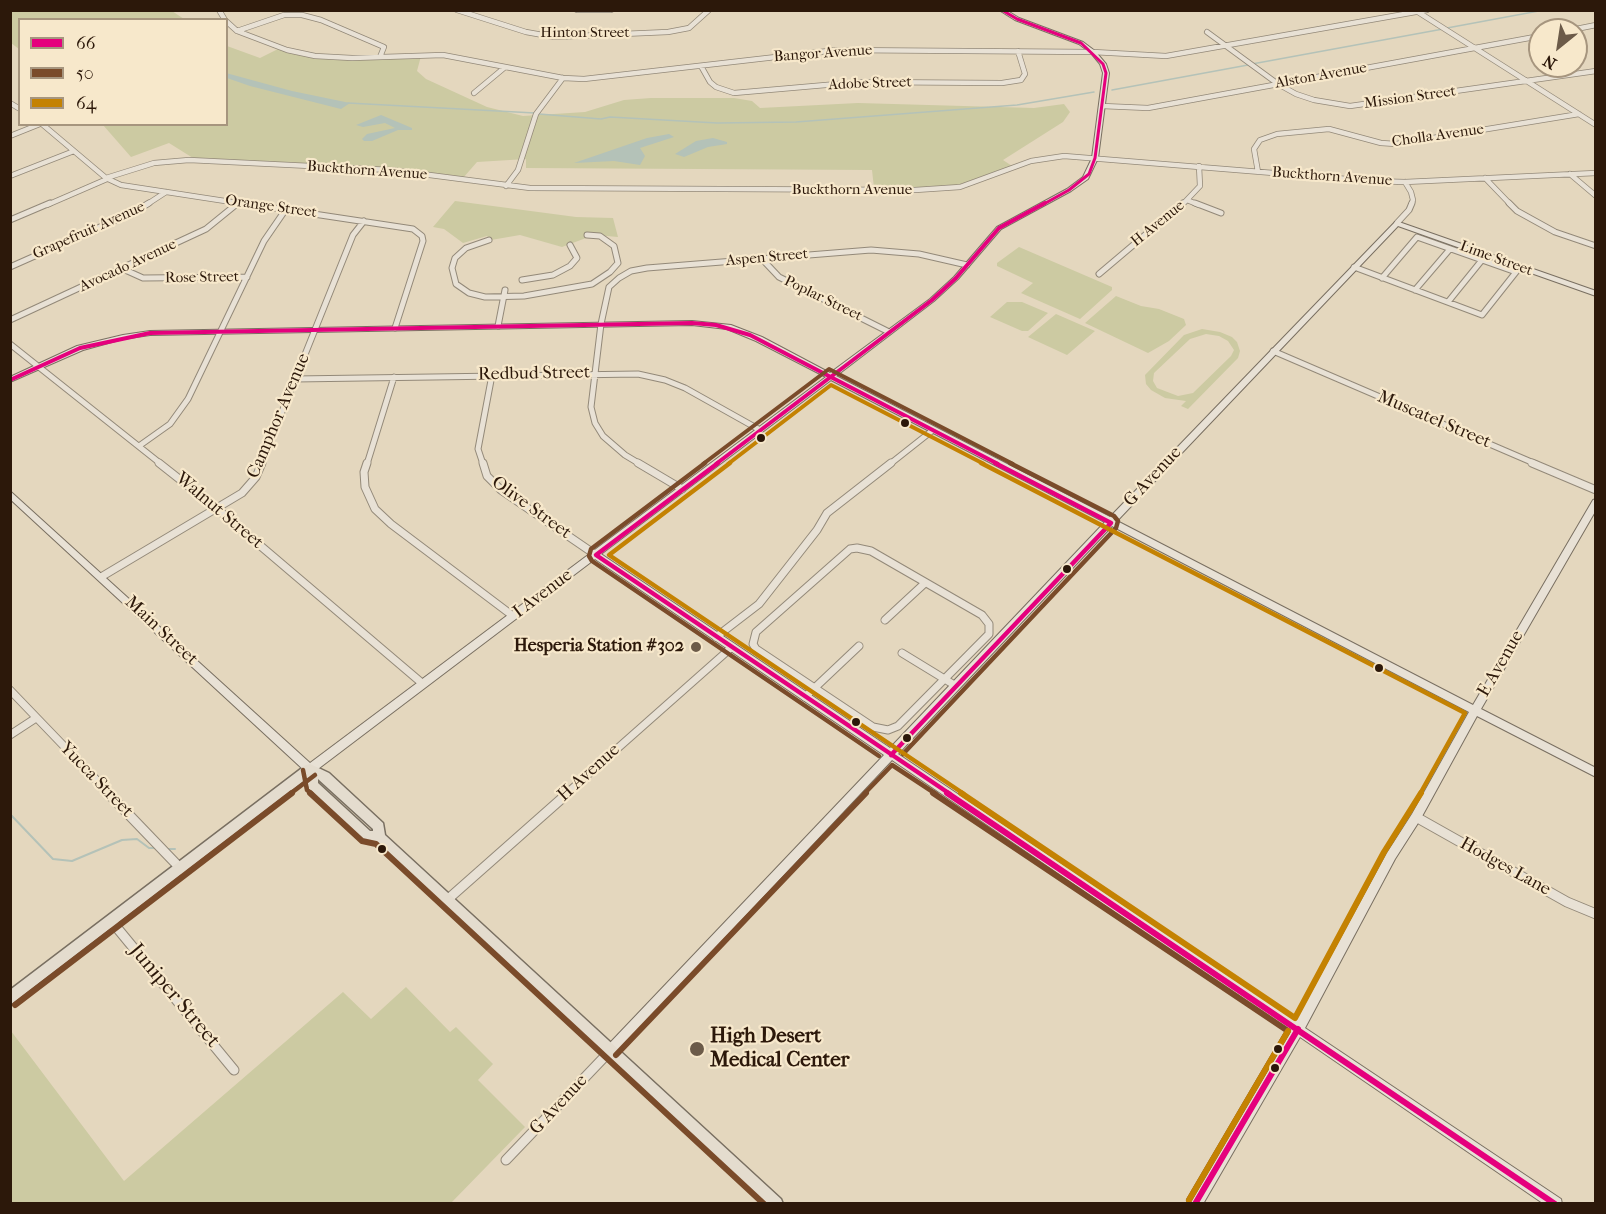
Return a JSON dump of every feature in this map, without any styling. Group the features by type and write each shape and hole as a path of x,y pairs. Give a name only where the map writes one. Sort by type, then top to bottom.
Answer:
{"main road":[{"name":"Main Street","path":"310,770 325,777 379,827 379,837 776,1203"},
{"name":"I Avenue","path":"10,999 113,923 310,770"}],"street":[{"name":"Hinton Street","path":"457,10 526,32 554,37 668,32 689,28 709,10"},
{"path":"577,10 611,10"},
{"path":"1001,10 1025,22 1075,40 1093,52"},
{"name":"Bangor Avenue","path":"228,22 237,31 287,50 315,56 443,55 563,78 605,77 837,50 1093,52 1166,56 1427,10"},
{"path":"1417,11 1596,125"},
{"path":"237,31 284,15 302,15 321,20 384,48 380,57"},
{"name":"Mission Street","path":"1208,32 1278,84 1314,100 1350,106 1594,73"},
{"name":"Alston Avenue","path":"1102,106 1148,108 1528,38"},
{"name":"Adobe Street","path":"701,66 710,82 716,87 734,93 860,82 1002,83 1021,80 1025,74 1018,51"},
{"name":"I Avenue","path":"310,770 944,290 999,228 1082,181 1091,170 1095,158 1102,106 1105,69 1093,52"},
{"path":"474,93 504,68"},
{"path":"506,186 518,171 529,130 536,114 563,78"},
{"name":"Cholla Avenue","path":"1258,172 1254,149 1260,140 1277,134 1329,129 1381,143 1396,144 1579,114"},
{"path":"10,136 36,126"},
{"name":"Orange Street","path":"43,126 106,179 120,184 408,227 422,236 423,241 395,328"},
{"path":"10,176 74,151"},
{"name":"Buckthorn Avenue","path":"10,220 106,179 146,165 189,160 391,170 506,186 552,188 939,190 970,184 1043,159 1064,156 1405,182 1596,173"},
{"name":"H Avenue","path":"1099,273 1187,200 1200,186 1199,166"},
{"path":"1570,174 1596,196"},
{"path":"1485,178 1517,212 1555,232 1596,246"},
{"name":"G Avenue","path":"506,1160 1409,210 1413,200 1405,182"},
{"name":"Grapefruit Avenue","path":"10,267 136,211 152,203 166,192"},
{"path":"1187,200 1221,213"},
{"name":"Avocado Avenue","path":"10,320 123,269 218,222 239,202"},
{"path":"139,446 170,424 188,399 264,241 286,209"},
{"name":"Camphor Avenue","path":"102,577 242,493 256,477 353,235 364,221"},
{"name":"Lime Street","path":"1397,223 1518,270 1596,294"},
{"path":"489,240 466,248 455,258 452,268 453,275 456,284 469,293 485,297 503,297 560,290 603,279 618,263 614,246 600,236 587,235"},
{"path":"1354,267 1382,278 1482,315 1518,270 1417,237 1382,278"},
{"path":"522,280 553,274 570,266 577,258 570,245"},
{"path":"1415,290 1450,249"},
{"name":"Aspen Street","path":"682,489 626,455 603,436 595,423 591,407 609,287 632,271 647,268 846,251 891,250 936,257 967,265"},
{"name":"Poplar Street","path":"762,259 779,277 889,332"},
{"path":"1448,302 1482,260"},
{"name":"Rose Street","path":"123,269 143,278 247,277"},
{"path":"498,327 505,290"},
{"path":"10,380 80,348 123,336 221,331 602,324 698,323 728,327 759,339 1596,773"},
{"name":"Walnut Street","path":"10,344 216,508 423,684"},
{"name":"Muscatel Street","path":"1274,351 1596,489"},
{"name":"Redbud Street","path":"295,379 638,374 665,380 760,430"},
{"name":"Olive Street","path":"492,375 478,449 487,476 501,490 1556,1203"},
{"path":"394,377 364,472 365,488 375,509 391,524 513,616"},
{"path":"716,637 759,604 827,513 933,430"},
{"name":"Main Street","path":"10,494 310,770"},
{"name":"E Avenue","path":"1195,1203 1298,1029 1391,856 1416,817 1475,710 1596,502"},
{"path":"850,549 871,551 925,583 982,615 989,624 989,634 898,726 888,730 873,727 756,649 753,644 756,632 850,549"},
{"path":"885,620 925,583"},
{"path":"805,697 859,646"},
{"name":"H Avenue","path":"447,900 732,647"},
{"path":"902,653 956,686"},
{"name":"Yucca Street","path":"10,690 182,870"},
{"path":"10,735 36,718"},
{"name":"Hodges Lane","path":"1416,817 1567,902 1596,914"},
{"name":"Juniper Street","path":"113,923 234,1070"}],"shaded area":[{"path":"10,11 172,11 182,18 18,18 18,48 11,43"},
{"path":"228,46 260,58 278,49 327,58 421,56 417,71 426,79 487,107 523,116 585,112 624,100 651,98 734,98 752,101 760,108 858,103 1034,108 1064,104 1070,112 1063,122 1003,160 1012,166 966,184 943,188 874,188 872,170 526,168 526,159 477,162 463,178 404,170 193,158 169,143 131,157 104,126 228,126"},
{"path":"228,74 292,91 350,103 341,109 228,78"},
{"path":"381,115 412,128 412,130 398,130 372,141 364,141 362,139 367,134 395,128 385,123 363,127 356,125"},
{"path":"669,134 674,137 640,148 645,156 640,165 614,161 574,163 647,138"},
{"path":"713,138 727,142 727,144 708,147 684,157 675,154 696,141"},
{"path":"455,201 576,217 613,218 618,237 585,234 586,238 562,247 520,235 491,240 487,236 463,243 444,229 433,227"},
{"path":"1019,247 1112,287 1112,290 1080,319 1021,293 1033,283 997,266 997,263"},
{"path":"1116,296 1184,319 1186,325 1169,341 1148,353 1085,323"},
{"path":"1007,302 1022,302 1048,313 1028,331 1022,331 990,317"},
{"path":"1056,314 1095,331 1067,355 1028,337"},
{"path":"1202,329 1220,332 1232,337 1237,342 1240,351 1238,358 1188,409 1181,406 1186,401 1165,398 1151,390 1146,384 1145,375 1184,335","holes":["1206,334 1219,336 1228,341 1234,350 1231,356 1193,393 1178,396 1157,388 1153,381 1154,373 1190,339"]},
{"path":"406,987 450,1032 456,1027 493,1064 478,1080 525,1127 451,1203 11,1203 11,1031 124,1181 343,992 371,1019"}],"waterway":[{"path":"1447,28 1544,10"},
{"path":"1252,64 1443,29"},
{"path":"1112,90 1248,65"},
{"path":"539,114 601,119 610,117 717,123 796,122 1017,105 1094,92"},
{"path":"348,103 535,113"},
{"path":"10,814 53,859 72,861 122,840 137,839 149,848 156,848"},
{"path":"167,849 175,849"}],"transit line":[{"name":"66","path":"1002,10 1017,19 1081,43 1103,64 1106,73 1095,158 1089,174 1069,190 999,228 956,278 932,300 596,555 1555,1204"},
{"name":"66","path":"10,380 80,348 150,333 692,323 716,325 750,335 1111,523 891,755"},
{"name":"50","path":"879,756 592,561 589,556 591,549 829,369 1114,516 1118,521 1116,528 903,754"},
{"name":"64","path":"831,385 1465,713 1410,813 1384,852 1295,1018 609,555 831,385"},
{"name":"50","path":"616,1055 892,765 1288,1031 1189,1200"},
{"name":"50","path":"303,770 307,790 362,841 376,844 764,1204"},
{"name":"50","path":"15,1005 315,775"},
{"name":"66","path":"1195,1204 1298,1029"},
{"name":"64","path":"1189,1200 1288,1031"}],"place":[{"name":"Hesperia Station #302","path":"696,647"},
{"name":"High Desert Medical Center","path":"697,1049"}]}
